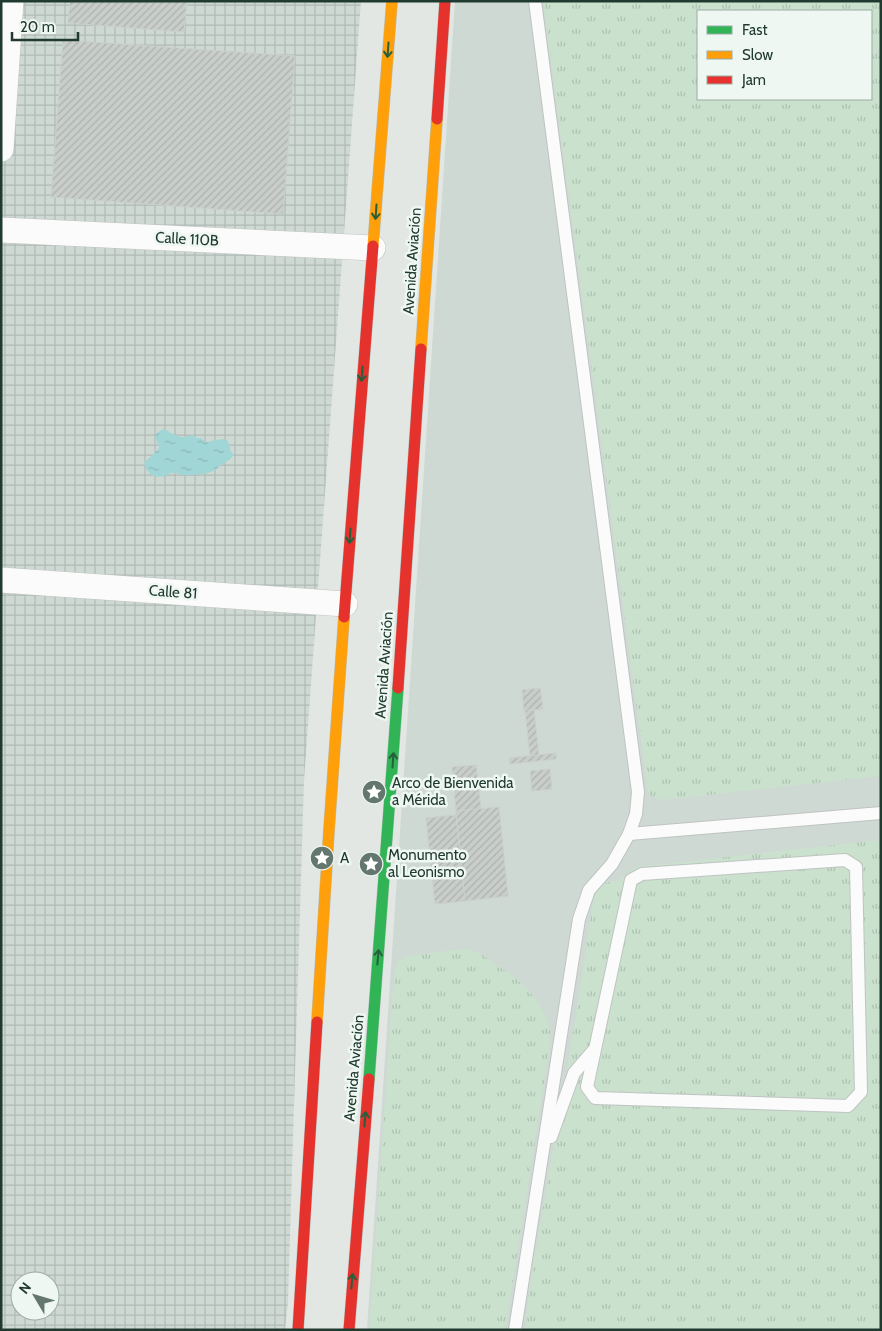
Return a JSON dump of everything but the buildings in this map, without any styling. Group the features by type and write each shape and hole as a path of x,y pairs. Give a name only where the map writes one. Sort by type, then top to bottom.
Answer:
{"main road":[{"path":"298,1330 329,830 392,1"},
{"name":"Avenida Aviación","path":"348,1330 389,825 445,1"}],"street":[{"path":"1,149 11,1"},
{"name":"Calle 110B","path":"1,230 373,248"},
{"name":"Calle 81","path":"1,580 346,604"}],"lane":[{"path":"515,1330 579,919 589,890 612,864 630,834 636,814 638,792 536,1"},
{"path":"630,834 881,813"},
{"path":"541,1162 574,1072 595,1049 631,880 642,874 845,860 856,866 861,1092 848,1106 595,1098 587,1087 595,1049"}],"shaded area":[{"path":"1,1 361,1 304,780 288,1302 285,1330 1,1330"},
{"path":"455,1 881,1 881,1330 367,1330"}],"green space":[{"path":"543,1 881,1 881,46 876,52 881,57 881,776 661,800 648,793"},
{"path":"881,840 881,1330 525,1330 530,1284 570,1053 595,891 601,884 619,880 636,867"},
{"path":"464,949 484,956 524,986 541,1008 550,1031 550,1045 505,1330 369,1330 393,988 397,962 407,956"}],"water":[{"path":"163,429 181,437 193,435 206,442 227,440 230,450 234,455 212,472 183,475 170,473 161,477 154,476 149,473 144,463 159,448 155,436"}],"traffic: fast":[{"path":"369,1079 398,688"}],"traffic: slow":[{"path":"373,246 392,1"},
{"path":"421,349 437,119"},
{"path":"317,1022 344,617"}],"traffic: jam":[{"path":"437,119 445,1"},
{"path":"344,617 373,246"},
{"path":"398,688 421,349"},
{"path":"298,1330 317,1022"},
{"path":"349,1330 369,1079"}],"place":[{"name":"Arco de Bienvenida a Mérida","path":"374,792"},
{"name":"A","path":"322,858"},
{"name":"Monumento al Leonismo","path":"371,864"}]}
